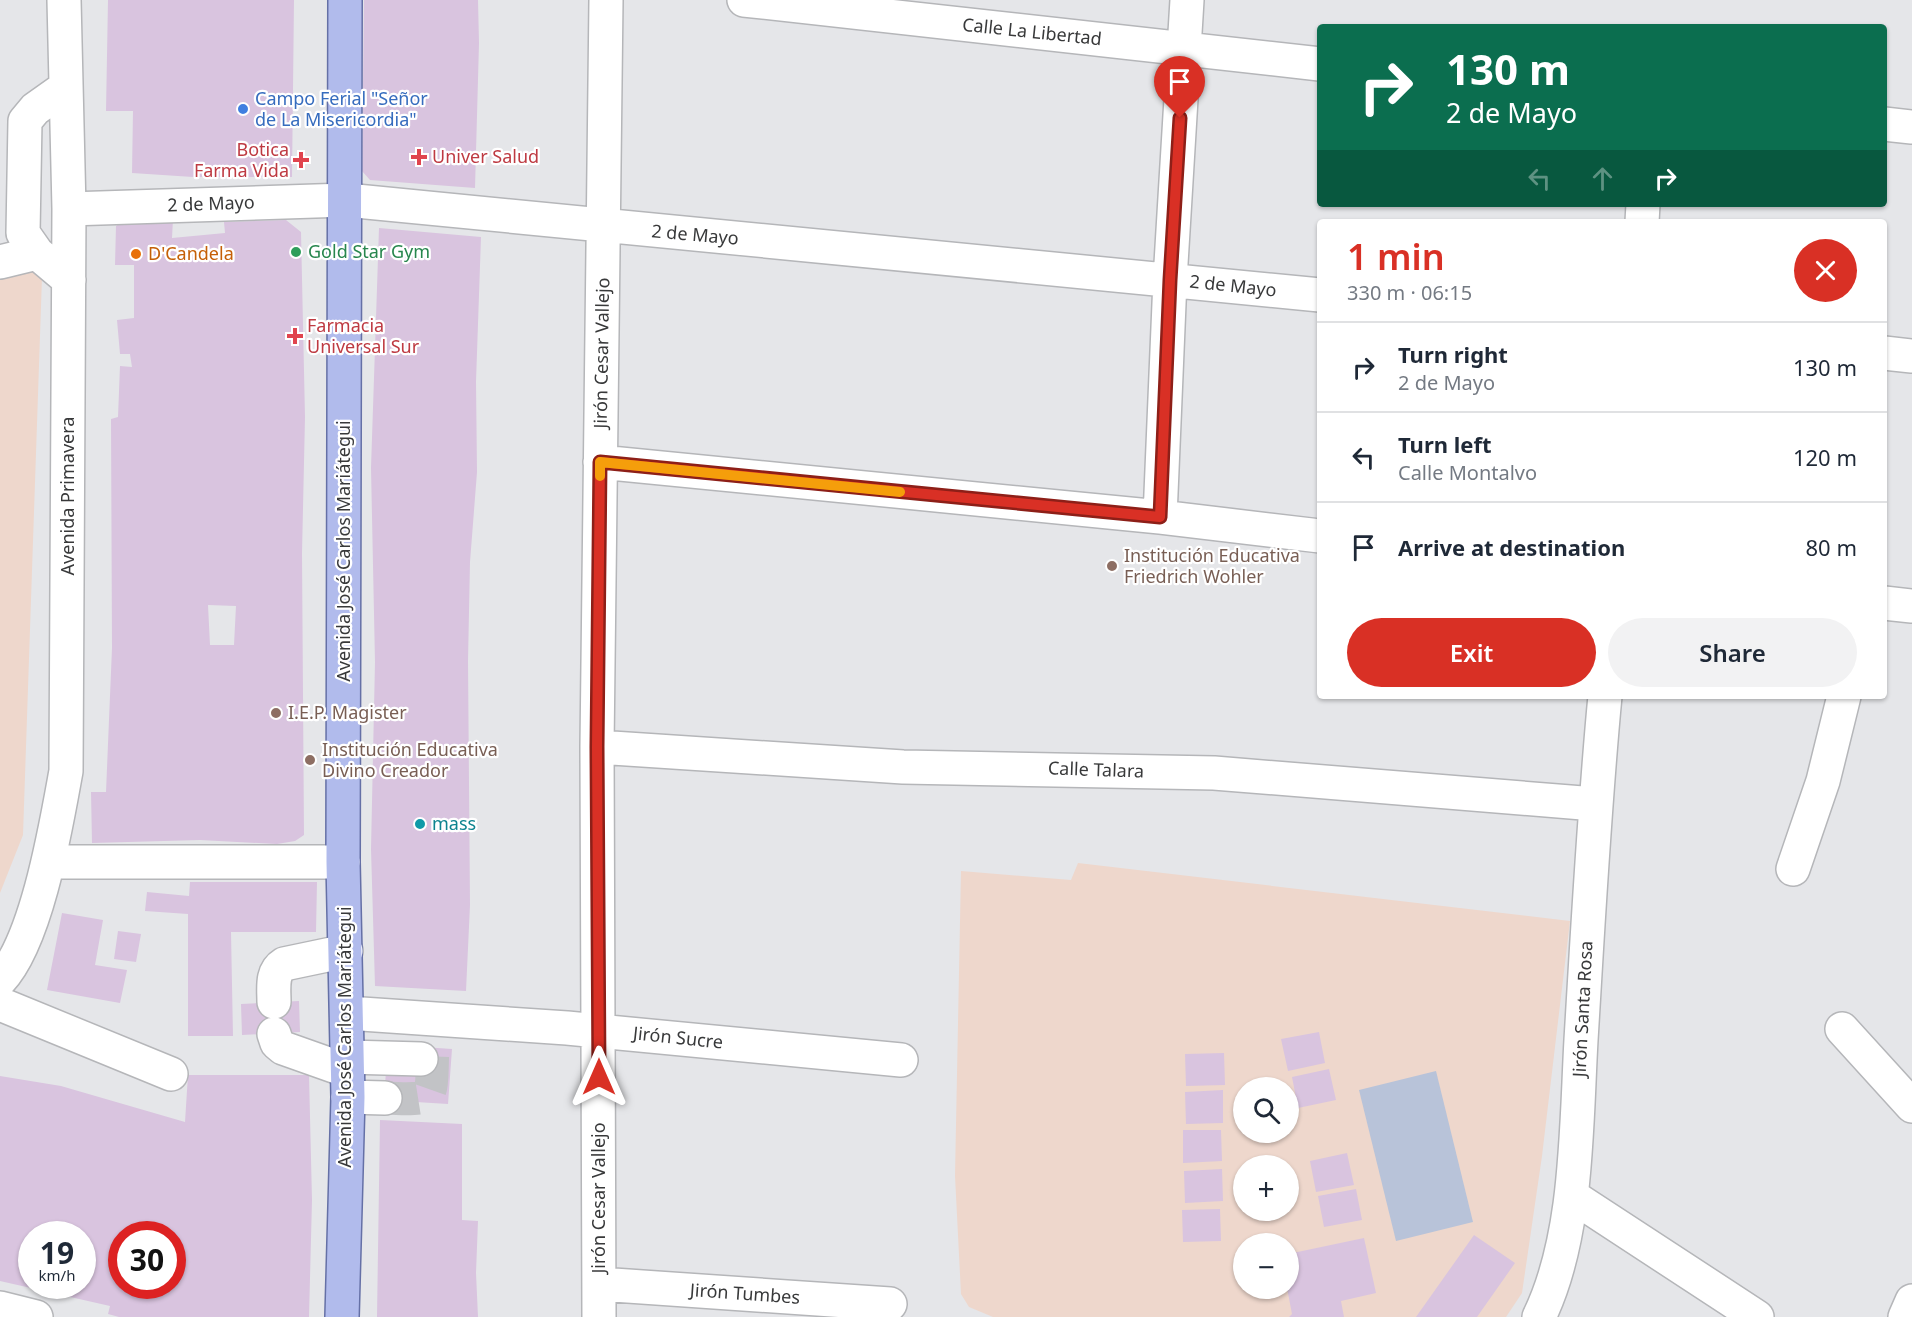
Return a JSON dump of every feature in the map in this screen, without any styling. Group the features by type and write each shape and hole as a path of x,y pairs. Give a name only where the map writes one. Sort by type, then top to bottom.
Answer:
{"main road":[{"name":"Avenida José Carlos Mariátegui","path":"342,1317 348,1075 343,862 345,0"}],"street":[{"name":"Avenida Primavera","path":"0,980 7,972 26,932 49,862 66,771 69,209 64,0"},
{"name":"Jirón Cesar Vallejo","path":"599,1317 597,747 606,0"},
{"name":"Calle La Libertad","path":"744,0 1317,64"},
{"path":"1160,517 1170,280 1187,0"},
{"path":"66,87 34,109 25,121 24,233 37,253 69,280"},
{"path":"1887,124 1912,127"},
{"name":"2 de Mayo","path":"69,209 346,200 1317,295"},
{"path":"0,262 37,253"},
{"path":"1887,353 1912,356"},
{"path":"600,462 1160,517 1317,536"},
{"path":"1887,603 1912,606"},
{"name":"Jirón Santa Rosa","path":"1539,1317 1551,1293 1572,1196 1595,804 1605,699"},
{"path":"1793,869 1823,782 1843,699"},
{"name":"Calle Talara","path":"597,747 903,767 1214,774 1595,804"},
{"path":"49,862 343,862"},
{"path":"346,951 284,964 277,968 274,977 274,1018 277,1043 283,1048 348,1075 385,1098"},
{"path":"0,1004 171,1074"},
{"name":"Jirón Sucre","path":"347,1014 430,1042 599,1030 901,1060"},
{"path":"1842,1029 1912,1107"},
{"path":"348,1075 430,1042"},
{"path":"1572,1196 1757,1317"},
{"name":"Jirón Tumbes","path":"599,1284 890,1304"},
{"path":"1905,1317 1912,1301"},
{"path":"0,1308 36,1317"}],"shaded area":[{"path":"0,264 25,265 42,277 23,835 0,893"},
{"path":"1078,863 1570,921 1542,1156 1522,1293 1506,1317 993,1317 969,1307 961,1294 955,1176 961,871 1071,880"},
{"path":"1436,1071 1473,1222 1396,1241 1359,1090"}],"building":[{"path":"108,0 294,0 292,177 193,177 132,173 133,111 106,111"},
{"path":"364,0 478,0 475,188 370,180 362,171"},
{"path":"127,219 173,219 172,238 225,233 224,222 286,220 301,232 305,417 302,554 304,835 295,841 277,844 200,840 92,843 91,792 106,792 112,648 111,419 118,417 120,366 132,367 130,354 120,354 117,320 134,318 134,265 115,265 116,226","holes":["208,605 236,606 234,645 210,645"]},
{"path":"379,228 481,237 476,382 477,472 470,562 468,661 470,905 466,991 375,986 371,849 375,662 371,468"},
{"path":"190,882 317,882 316,932 231,932 233,1036 188,1036 188,914 145,911 147,892 189,896"},
{"path":"62,913 103,920 95,965 127,970 120,1003 47,990"},
{"path":"118,931 141,934 136,962 114,959"},
{"path":"299,1001 300,1032 242,1035 241,1004"},
{"path":"1319,1032 1325,1063 1288,1071 1281,1039"},
{"path":"423,1047 452,1049 448,1104 384,1100 386,1071"},
{"path":"1224,1053 1225,1085 1186,1086 1185,1054"},
{"path":"1329,1069 1336,1100 1299,1108 1299,1077 1292,1077"},
{"path":"188,1075 309,1075 312,1200 309,1317 119,1317 108,1314 110,1306 79,1299 96,1299 96,1221 18,1221 18,1285 0,1281 0,1076 61,1086 185,1122"},
{"path":"1223,1090 1223,1123 1186,1124 1185,1092"},
{"path":"380,1120 462,1124 462,1220 478,1221 476,1273 478,1317 377,1317"},
{"path":"1183,1130 1221,1130 1222,1161 1183,1163"},
{"path":"1347,1153 1354,1185 1316,1192 1310,1161"},
{"path":"1222,1169 1223,1201 1185,1203 1184,1171"},
{"path":"1356,1189 1362,1220 1324,1227 1318,1196"},
{"path":"1220,1209 1221,1241 1183,1242 1182,1210"},
{"path":"1474,1235 1515,1263 1477,1317 1416,1317"},
{"path":"1364,1238 1376,1293 1341,1301 1344,1317 1289,1317 1292,1314 1289,1299 1299,1299 1299,1252"}],"tunnel":[{"path":"385,1098 424,1097 428,1093 432,1077 433,1047"}],"slow traffic":[{"path":"600,476 600,462 900,492"}],"place":[{"name":"Campo Ferial \"Señor de La Misericordia\"","path":"243,109"},
{"name":"Univer Salud","path":"419,157"},
{"name":"Botica Farma Vida","path":"301,160"},
{"name":"Gold Star Gym","path":"296,252"},
{"name":"D'Candela","path":"136,254"},
{"name":"Farmacia Universal Sur","path":"295,336"},
{"name":"Institución Educativa Friedrich Wohler","path":"1112,566"},
{"name":"I.E.P. Magister","path":"276,713"},
{"name":"Institución Educativa Divino Creador","path":"310,760"},
{"name":"mass","path":"420,824"}],"route":[{"path":"599,1077 597,747 600,462 1160,517 1170,280 1180,118"}]}
